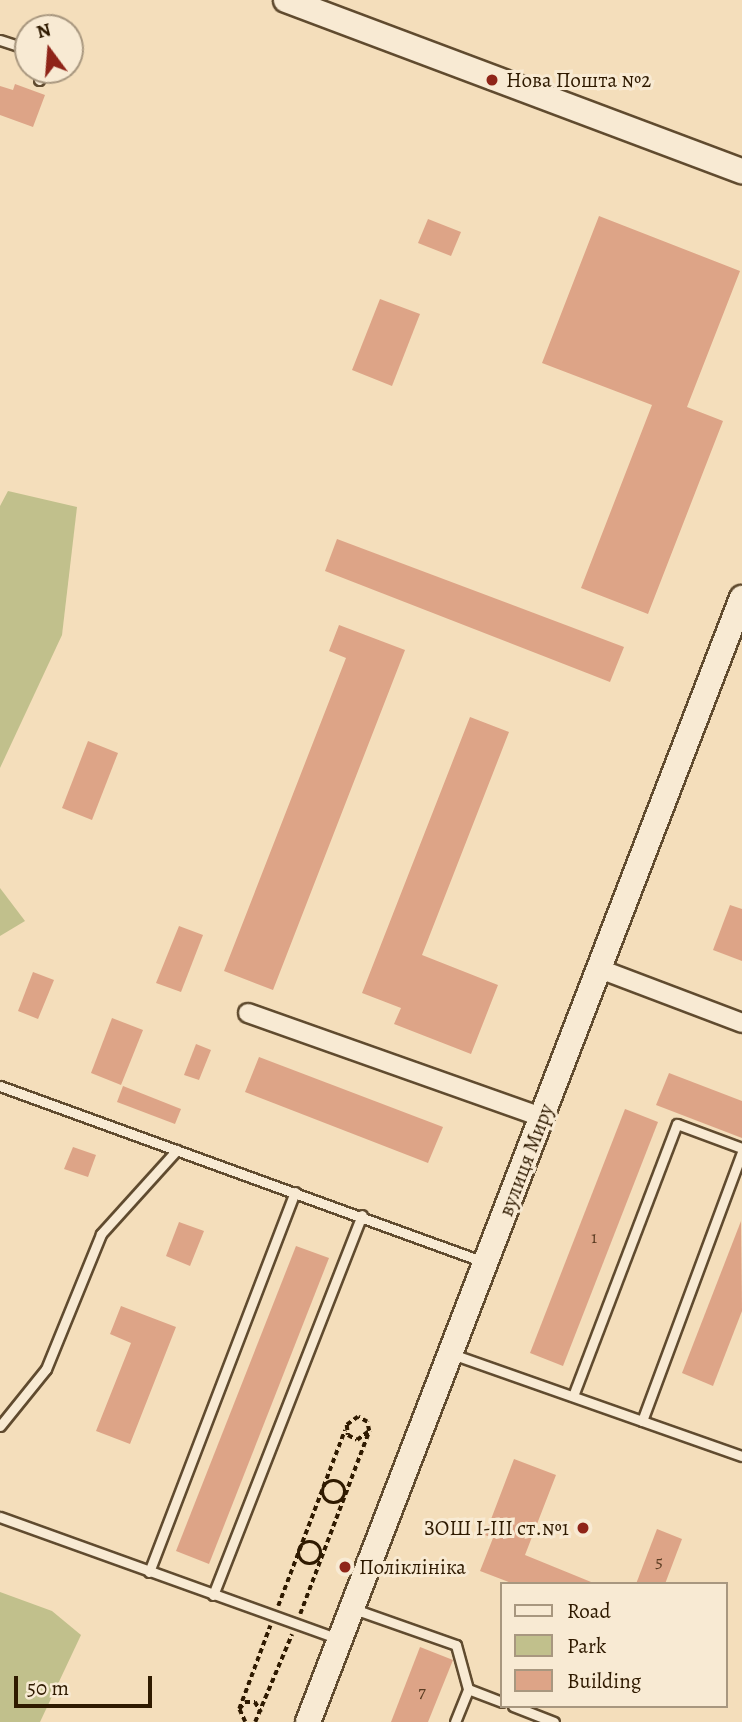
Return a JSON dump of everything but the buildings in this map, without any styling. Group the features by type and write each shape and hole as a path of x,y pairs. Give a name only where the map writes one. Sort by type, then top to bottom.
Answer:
{"main road":[{"path":"286,0 742,172"},
{"name":"вулиця Миру","path":"308,1722 742,598"}],"street":[{"path":"600,969 742,1023"},
{"path":"248,1013 542,1117"}],"lane":[{"path":"0,1086 362,1215 486,1263"},
{"path":"573,1396 677,1124 742,1150 642,1421"},
{"path":"0,1426 46,1369 102,1234 177,1150"},
{"path":"149,1572 295,1192"},
{"path":"213,1595 362,1215"},
{"path":"451,1353 742,1456"},
{"path":"0,1517 340,1640"},
{"path":"352,1608 456,1645 468,1689 455,1722"},
{"path":"468,1689 500,1701"},
{"path":"516,1708 532,1718 554,1722"}],"path":[{"path":"245,1722 239,1709 346,1425 358,1417 367,1422 369,1431 258,1719"},
{"path":"346,1425 348,1435 357,1440 369,1431"},
{"path":"323,1487 330,1480 340,1482 344,1496"},
{"path":"323,1487 327,1501 337,1503 344,1496"},
{"path":"299,1549 306,1542 316,1543 321,1557"},
{"path":"299,1549 304,1563 314,1564 321,1557"},
{"path":"239,1709 245,1702 255,1702 258,1719"}],"green space":[{"path":"8,491 77,507 62,635 0,768 0,506"},
{"path":"0,888 25,921 0,936"},
{"path":"0,1592 52,1611 81,1635 40,1722 0,1722"}],"place":[{"name":"Нова Пошта №2","path":"492,80"},
{"name":"ЗОШ I-III ст.№1","path":"583,1528"},
{"name":"Поліклініка","path":"345,1567"}]}
